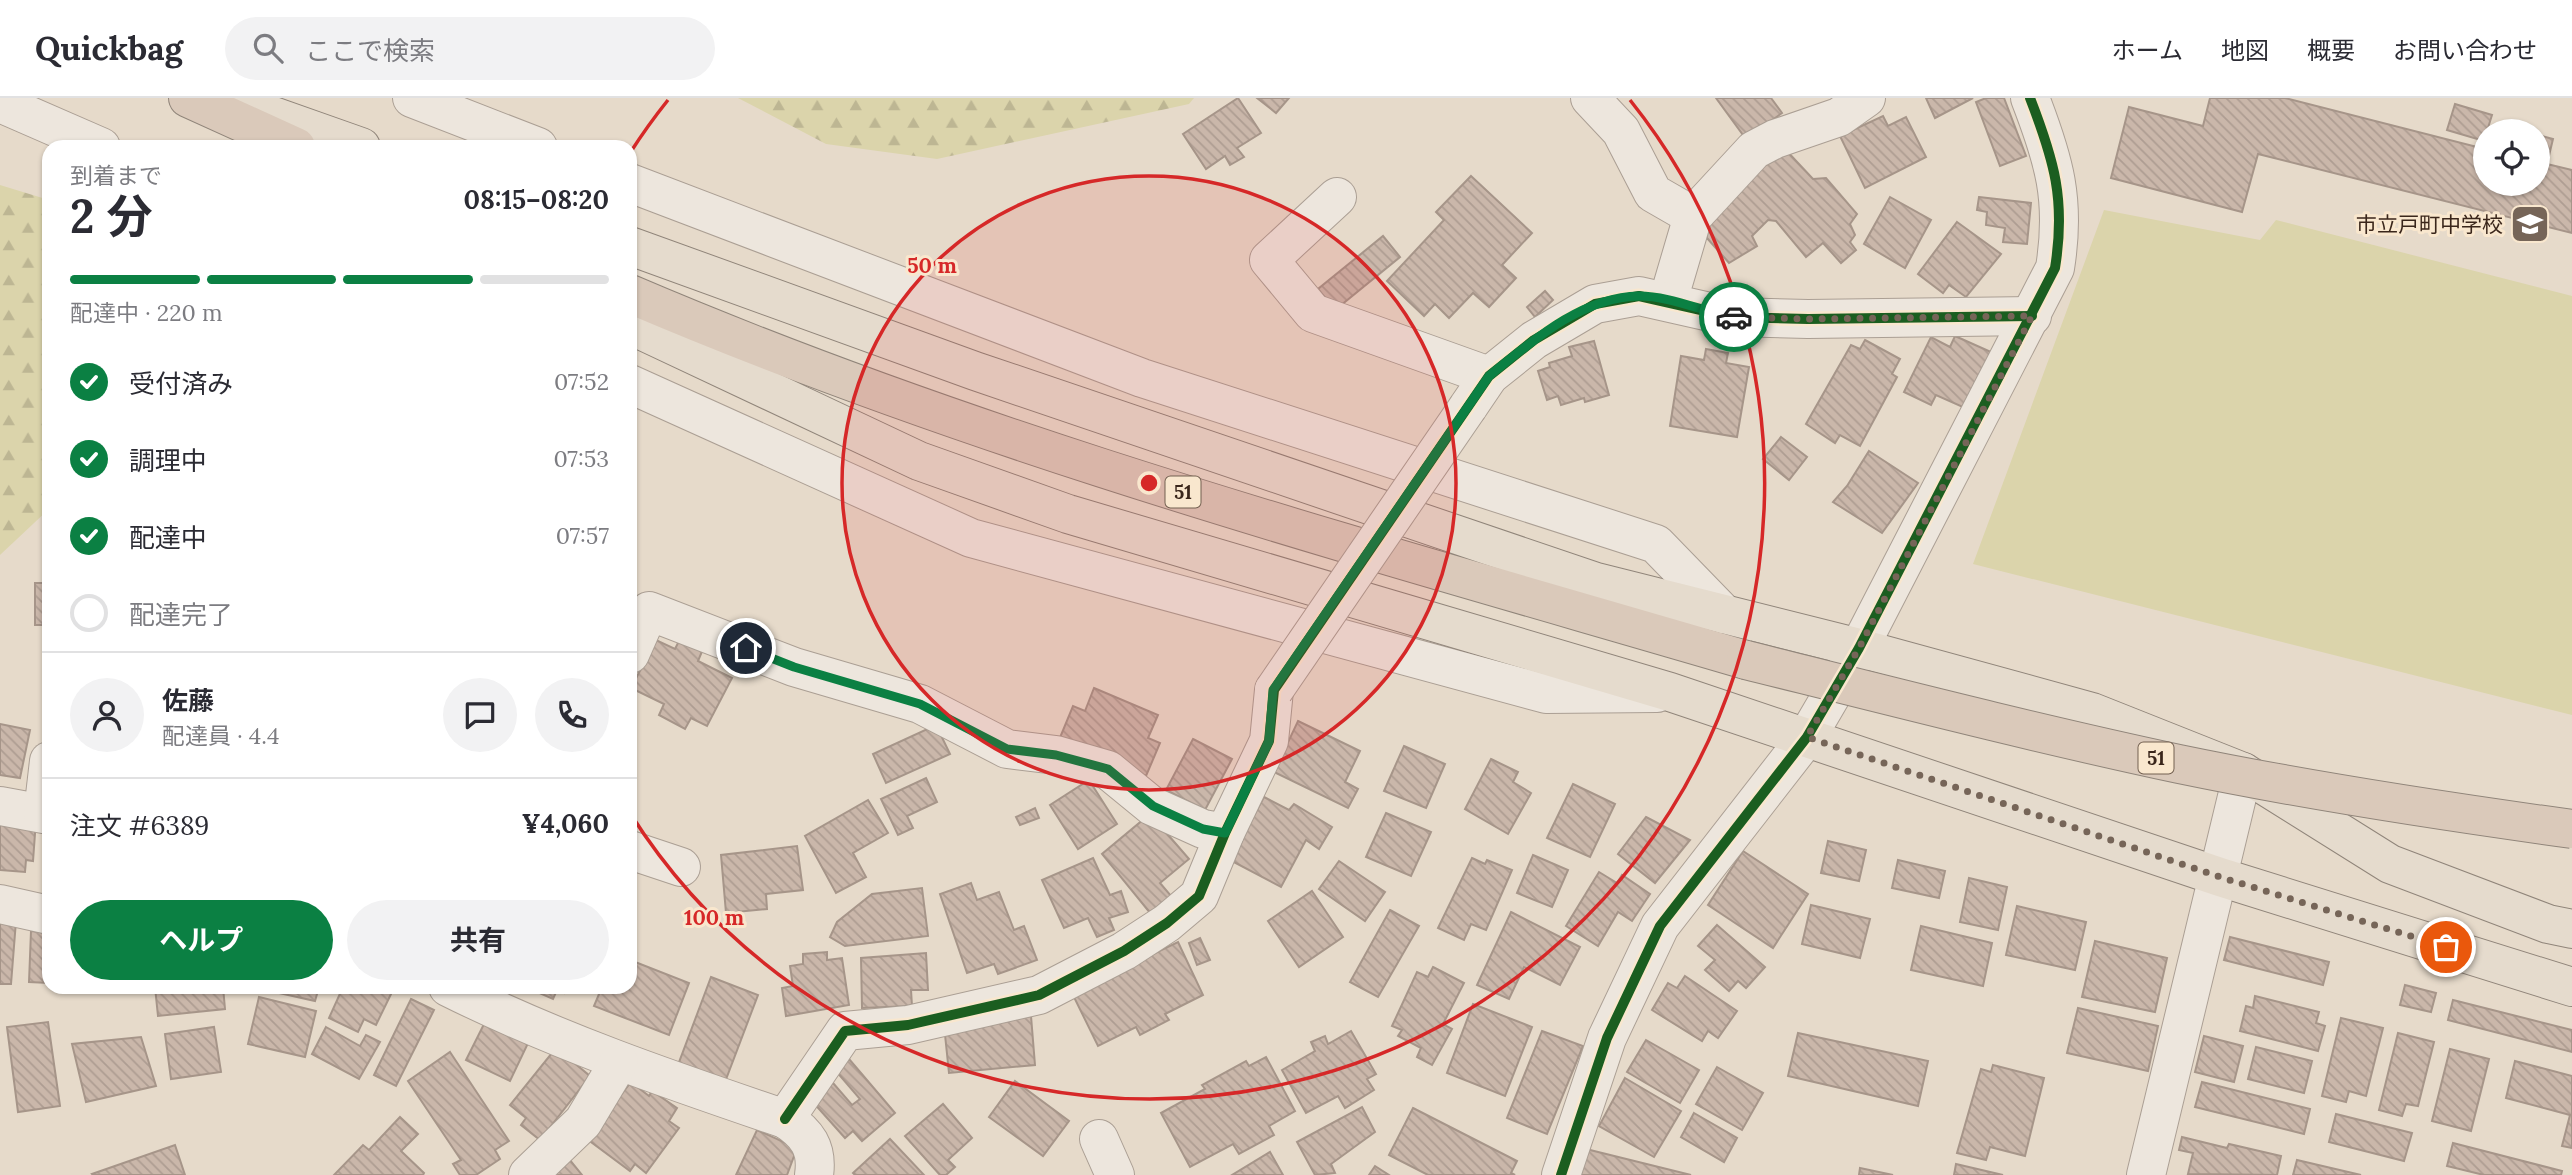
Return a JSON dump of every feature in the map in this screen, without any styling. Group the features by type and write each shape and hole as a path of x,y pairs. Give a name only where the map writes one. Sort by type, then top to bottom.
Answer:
{"highway":[{"path":"188,98 281,140"},
{"name":"51","path":"637,298 879,392 1063,454 1287,525 1746,660 1962,715 2181,764 2426,808 2572,829"}],"main road":[{"path":"172,98 252,140"},
{"path":"223,98 341,140"},
{"name":"51","path":"637,249 975,371 1596,582 1859,648 2092,712 2243,772 2390,864 2548,924 2572,929"},
{"path":"637,328 919,461 1068,514 1670,692 2220,877 2572,986"}],"street":[{"path":"412,98 520,140"},
{"path":"1590,98 1621,131 1653,193 1693,216"},
{"path":"1668,301 1693,216 1754,150 1774,139 1839,117 1866,98"},
{"path":"1561,1175 1607,1038 1660,926 1807,737 1859,648 2055,268 2060,212 2051,152 2030,98"},
{"path":"0,103 86,140"},
{"path":"637,186 1142,378 1656,544 1724,614"},
{"path":"1337,197 1269,260 1313,313 1478,391"},
{"path":"785,1119 845,1031 908,1025 1039,995 1124,951 1167,923 1199,896 1225,833 1269,741 1273,690 1478,391 1534,340 1595,304 1639,296 1732,317 1808,319 2032,316"},
{"path":"637,387 971,538 1546,694 1670,692"},
{"path":"637,638 649,611 794,667 920,704 1007,749 1056,755 1108,769 1153,806 1203,829 1225,833"},
{"path":"2146,1175 2220,877 2243,772"},
{"path":"0,806 42,813"},
{"path":"637,852 681,867"},
{"path":"0,904 42,913"},
{"path":"462,994 619,1062 785,1119 801,1130 812,1144 814,1175"},
{"path":"528,1175 583,1122 619,1062"},
{"path":"1099,1139 1115,1175"}],"green space":[{"path":"738,98 1194,98 1189,104 937,159 826,144"},
{"path":"0,185 42,198 42,516 0,555"},
{"path":"2104,210 2260,240 2276,220 2572,296 2572,715 1973,564"}],"building":[{"path":"1238,98 1261,133 1237,148 1244,157 1230,165 1225,156 1206,169 1183,134"},
{"path":"1257,98 1289,98 1276,113"},
{"path":"1716,98 1771,98 1782,113 1746,139"},
{"path":"1926,98 1973,98 1935,118"},
{"path":"1986,98 2004,98 2026,156 2000,166 1976,102"},
{"path":"2210,98 2285,98 2473,146 2473,196 2550,196 2550,165 2572,170 2572,233 2258,154 2242,212 2111,178 2129,107 2203,126"},
{"path":"2455,104 2492,115 2491,119 2473,119 2473,138 2447,130"},
{"path":"1883,116 1888,126 1906,117 1926,157 1865,188 1840,136"},
{"path":"1784,148 1813,179 1826,178 1857,214 1850,224 1855,235 1850,242 1856,250 1841,263 1823,243 1806,257 1776,221 1768,220 1752,236 1757,246 1729,263 1707,238 1707,218"},
{"path":"1471,176 1532,233 1502,265 1516,278 1489,307 1473,293 1449,318 1435,304 1424,316 1387,281 1444,220 1436,212"},
{"path":"1890,197 1931,220 1905,268 1864,244"},
{"path":"1979,197 2031,203 2027,244 2003,242 2005,228 1986,225 1987,212 1977,210"},
{"path":"1957,222 2001,254 1966,297 1949,285 1943,293 1918,274"},
{"path":"1383,236 1400,257 1335,310 1318,289"},
{"path":"1545,291 1553,300 1535,317 1527,307"},
{"path":"1955,336 1991,352 1965,408 1936,395 1931,405 1904,392 1931,337 1950,347"},
{"path":"1865,340 1900,359 1892,374 1897,377 1860,446 1840,435 1835,443 1806,424 1851,345 1860,349"},
{"path":"1594,341 1609,395 1585,402 1584,398 1561,405 1558,396 1547,400 1538,371 1550,367 1549,363 1572,356 1569,347"},
{"path":"1706,349 1728,353 1726,363 1749,367 1737,437 1670,426 1681,356 1704,360"},
{"path":"1781,437 1807,457 1789,480 1763,459"},
{"path":"1869,451 1918,483 1882,533 1833,502 1847,486"},
{"path":"35,583 42,583 42,625 35,625"},
{"path":"680,639 703,649 698,661 732,678 707,726 691,718 685,729 659,715 664,704 637,691 637,676 656,640 675,649"},
{"path":"1094,688 1158,715 1148,738 1160,743 1146,776 1059,740 1073,706 1085,711"},
{"path":"1298,721 1360,751 1345,782 1358,789 1348,808 1274,772"},
{"path":"0,724 30,730 20,778 0,775"},
{"path":"936,725 950,754 886,783 873,754"},
{"path":"1193,739 1232,759 1205,810 1166,790"},
{"path":"1404,746 1445,764 1426,808 1384,791"},
{"path":"1491,759 1518,772 1513,782 1531,793 1508,834 1465,809"},
{"path":"926,778 937,802 907,816 913,828 898,835 881,799"},
{"path":"1089,780 1117,824 1078,849 1050,805"},
{"path":"1573,784 1615,804 1590,857 1547,838"},
{"path":"1264,797 1289,810 1294,804 1332,827 1319,849 1306,840 1281,887 1230,860"},
{"path":"868,800 888,833 853,853 866,877 836,893 805,836"},
{"path":"1035,808 1039,818 1020,825 1016,817"},
{"path":"1386,813 1431,832 1411,876 1366,857"},
{"path":"1150,814 1189,859 1160,883 1172,897 1151,914 1102,854"},
{"path":"0,817 36,820 33,861 26,860 25,872 0,870"},
{"path":"1646,817 1690,840 1655,883 1618,854"},
{"path":"1828,841 1866,850 1859,881 1821,873"},
{"path":"797,846 803,890 766,894 767,909 726,913 721,855"},
{"path":"1743,851 1808,894 1773,948 1708,905"},
{"path":"1533,855 1568,870 1552,907 1517,893"},
{"path":"1093,858 1110,895 1121,891 1128,912 1109,918 1114,930 1097,937 1088,918 1064,928 1042,880"},
{"path":"1472,858 1485,864 1487,860 1512,870 1486,930 1471,924 1464,940 1438,928"},
{"path":"1898,860 1945,871 1939,898 1892,888"},
{"path":"1339,861 1385,892 1365,921 1319,889"},
{"path":"1599,872 1617,883 1622,875 1650,894 1632,921 1618,912 1598,946 1566,926"},
{"path":"1969,878 2007,887 1998,930 1960,922"},
{"path":"971,883 977,900 999,892 1014,930 1024,926 1037,960 998,974 994,964 967,973 940,894"},
{"path":"922,888 928,936 845,946 830,937 837,922 872,894"},
{"path":"1312,891 1343,937 1299,967 1268,921"},
{"path":"1811,905 1870,919 1860,958 1802,944"},
{"path":"2017,906 2086,922 2075,970 2006,955"},
{"path":"1390,910 1419,926 1378,997 1350,982"},
{"path":"1511,912 1580,947 1560,985 1524,967 1509,999 1477,985"},
{"path":"0,920 16,921 11,984 0,984"},
{"path":"1717,925 1765,967 1746,988 1738,981 1729,991 1705,970 1715,960 1698,946"},
{"path":"1921,926 1992,943 1983,986 1911,970"},
{"path":"31,931 42,932 42,983 29,982"},
{"path":"2230,937 2329,962 2323,985 2224,960"},
{"path":"1200,938 1210,960 1197,965 1189,943"},
{"path":"2095,941 2167,958 2155,1012 2082,997"},
{"path":"1178,942 1203,995 1165,1014 1169,1020 1140,1035 1136,1027 1098,1046 1072,993"},
{"path":"827,952 827,960 842,958 849,1005 786,1016 782,988 793,986 790,966 803,964 803,954"},
{"path":"926,953 928,990 911,990 912,1006 862,1008 861,958"},
{"path":"637,963 689,983 669,1035 594,1006 599,994 637,994"},
{"path":"1433,967 1464,983 1443,1024 1452,1029 1432,1065 1417,1057 1421,1048 1398,1036 1402,1030 1392,1026 1417,972 1428,977"},
{"path":"1685,976 1737,1011 1718,1038 1708,1031 1702,1041 1652,1010 1668,983 1677,988"},
{"path":"711,977 758,995 725,1082 678,1065"},
{"path":"2405,985 2436,993 2431,1012 2400,1005"},
{"path":"156,994 224,994 225,1009 158,1016"},
{"path":"284,994 317,994 315,1001"},
{"path":"340,994 391,994 376,1025 364,1019 358,1032 329,1018"},
{"path":"542,994 555,994 553,999"},
{"path":"2255,996 2319,1012 2316,1023 2325,1026 2318,1051 2240,1031 2246,1006 2253,1008"},
{"path":"259,997 316,1011 305,1057 248,1044"},
{"path":"411,999 434,1010 396,1086 374,1075"},
{"path":"2453,1000 2572,1030 2572,1052 2448,1020"},
{"path":"1473,1004 1532,1027 1505,1096 1447,1073"},
{"path":"2078,1008 2158,1026 2148,1071 2067,1053"},
{"path":"1031,1016 1035,1065 949,1073 944,1025"},
{"path":"487,1018 530,1039 510,1081 466,1060"},
{"path":"2341,1018 2383,1028 2366,1096 2349,1091 2346,1102 2322,1096"},
{"path":"48,1022 60,1106 18,1112 7,1027"},
{"path":"214,1027 221,1072 171,1079 165,1034"},
{"path":"326,1027 360,1046 366,1035 380,1042 359,1079 312,1054"},
{"path":"1351,1031 1376,1074 1367,1079 1374,1090 1345,1108 1338,1096 1306,1113 1282,1070 1315,1051 1311,1042 1325,1036 1328,1044"},
{"path":"1542,1031 1583,1046 1547,1134 1507,1118"},
{"path":"1798,1033 1928,1061 1918,1106 1788,1076"},
{"path":"2398,1033 2434,1042 2418,1106 2406,1104 2402,1116 2379,1110"},
{"path":"2204,1036 2243,1046 2234,1082 2195,1072"},
{"path":"141,1037 156,1086 86,1102 72,1044"},
{"path":"1646,1040 1699,1070 1680,1103 1627,1072"},
{"path":"2256,1047 2312,1061 2304,1093 2248,1079"},
{"path":"556,1048 590,1076 540,1140 521,1125 526,1118 510,1105"},
{"path":"2450,1049 2489,1059 2471,1131 2432,1121"},
{"path":"450,1052 509,1141 495,1150 500,1159 476,1175 460,1175 453,1164 461,1160 408,1081"},
{"path":"1266,1057 1295,1111 1269,1126 1274,1135 1239,1154 1233,1144 1190,1167 1161,1113 1205,1089 1202,1085 1246,1061 1249,1066"},
{"path":"849,1059 895,1113 862,1141 853,1131 845,1138 812,1101 833,1083 852,1105 860,1099 836,1071"},
{"path":"2515,1061 2572,1076 2572,1148 2562,1146 2570,1115 2506,1098"},
{"path":"1993,1065 2044,1078 2025,1156 1990,1147 1986,1160 1957,1153 1981,1069 1991,1072"},
{"path":"1717,1067 1763,1093 1742,1130 1696,1104"},
{"path":"1625,1078 1681,1111 1654,1157 1599,1126"},
{"path":"1015,1081 1069,1121 1043,1156 989,1117"},
{"path":"631,1082 649,1096 652,1091 677,1108 669,1121 679,1128 646,1173 635,1164 630,1171 587,1139"},
{"path":"2202,1082 2310,1109 2304,1134 2195,1107"},
{"path":"943,1104 972,1138 948,1160 955,1167 946,1175 940,1175 905,1136"},
{"path":"1362,1107 1375,1132 1331,1164 1335,1173 1315,1175 1297,1142"},
{"path":"1413,1108 1517,1161 1511,1173 1515,1175 1428,1175 1389,1155"},
{"path":"1694,1113 1737,1138 1724,1162 1681,1137"},
{"path":"2336,1114 2412,1133 2404,1161 2329,1142"},
{"path":"400,1117 418,1134 401,1151 423,1175 334,1175 363,1145 369,1150"},
{"path":"757,1130 797,1148 787,1175 736,1175"},
{"path":"2182,1137 2227,1148 2229,1144 2281,1156 2277,1175 2188,1174 2193,1153 2179,1150"},
{"path":"890,1139 924,1175 853,1173"},
{"path":"2453,1143 2562,1171 2561,1175 2484,1175 2447,1166"},
{"path":"175,1145 185,1175 92,1174"},
{"path":"1586,1149 1691,1175 1580,1175"},
{"path":"1270,1152 1283,1175 1232,1175"},
{"path":"570,1160 582,1175 550,1175"},
{"path":"2297,1160 2361,1175 2293,1175"},
{"path":"1956,1164 2003,1175 1954,1175"},
{"path":"1375,1166 1389,1175 1369,1175"},
{"path":"1860,1168 1893,1175 1859,1175"}],"cycle path":[{"path":"1561,1175 1607,1038 1660,926 1807,737 1859,648 2055,268 2059,221 2056,181 2046,141 2030,98"},
{"path":"785,1119 845,1031 908,1025 1039,995 1124,951 1167,923 1199,896 1225,833 1269,741 1274,690 1489,376 1534,340 1595,304 1639,296 1732,317 1808,319 2032,316"}],"way so far":[{"path":"1734,317 1808,319 2032,316 1859,648 1807,737 2220,877 2446,947"}],"place":[{"name":"市立戸町中学校","path":"2530,224"}],"route":[{"path":"746,648 794,667 920,704 1007,749 1056,755 1108,769 1153,806 1203,829 1225,833 1269,741 1273,690 1489,376 1534,340 1595,304 1639,296 1734,317"}]}
